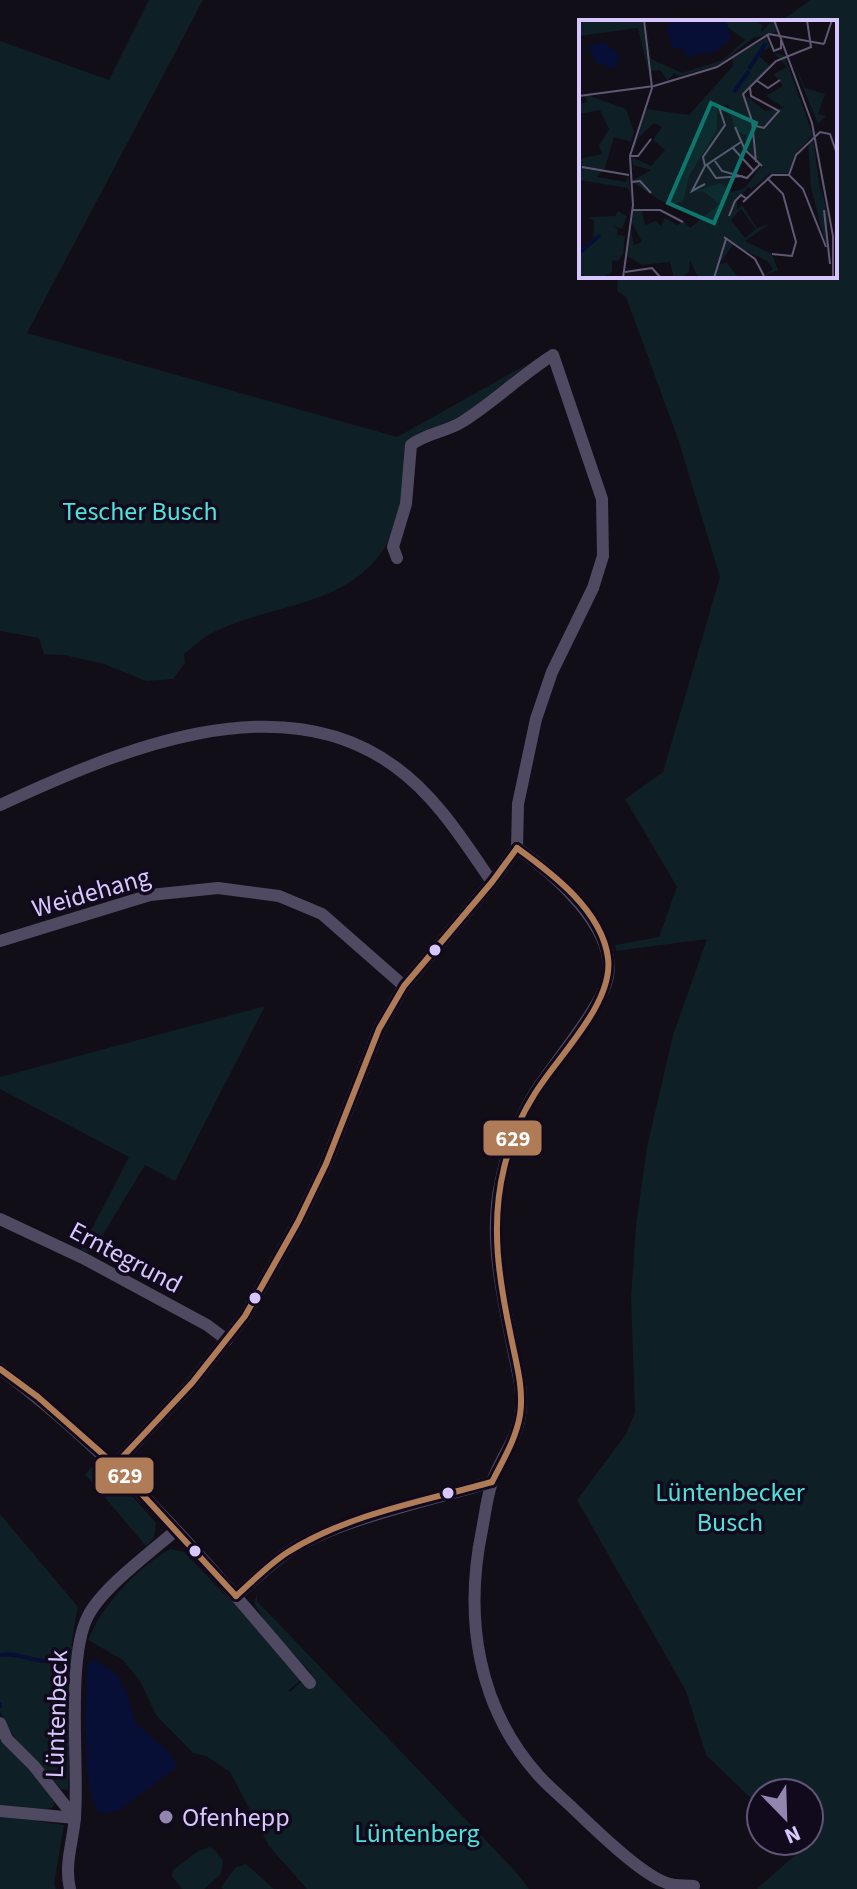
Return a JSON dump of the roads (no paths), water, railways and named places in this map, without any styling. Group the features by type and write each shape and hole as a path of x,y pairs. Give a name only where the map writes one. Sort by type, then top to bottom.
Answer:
{"street":[{"path":"115,1465 192,1383 245,1316 326,1164 379,1029 404,986 517,848 518,804 536,719 552,672 593,588 603,556 602,499 553,355 460,423 422,437 411,445 406,504 393,547 397,558"},
{"path":"0,805 97,763 178,738 263,724 313,729 361,745 395,766 440,808 492,882"},
{"path":"517,848 546,868 590,917 605,945 608,977 600,997 533,1095 520,1122 501,1180 495,1222 497,1261 521,1391 520,1416 492,1482 474,1568 473,1609 483,1673 499,1715 538,1775 621,1853 668,1884 694,1886"},
{"name":"Weidehang","path":"0,941 150,895 218,888 279,896 322,914 404,986"},
{"name":"Erntegrund","path":"0,1219 83,1258 207,1325 227,1340"},
{"path":"0,1369 48,1405 115,1465 236,1596 310,1683"},
{"path":"236,1596 266,1569 312,1539 492,1482"},
{"name":"Lüntenbeck","path":"70,1889 67,1868 75,1818 77,1667 83,1629 88,1614 101,1598 175,1531"},
{"path":"0,1723 7,1739 34,1766 75,1818"},
{"path":"0,1811 75,1818"}],"waterway":[{"path":"0,1655 45,1661"}],"place":[{"name":"Ofenhepp","path":"166,1817"}],"park label":[{"name":"Tescher Busch","path":"140,511"},
{"name":"Lüntenbecker Busch","path":"730,1507"},
{"name":"Lüntenberg","path":"417,1833"}]}
